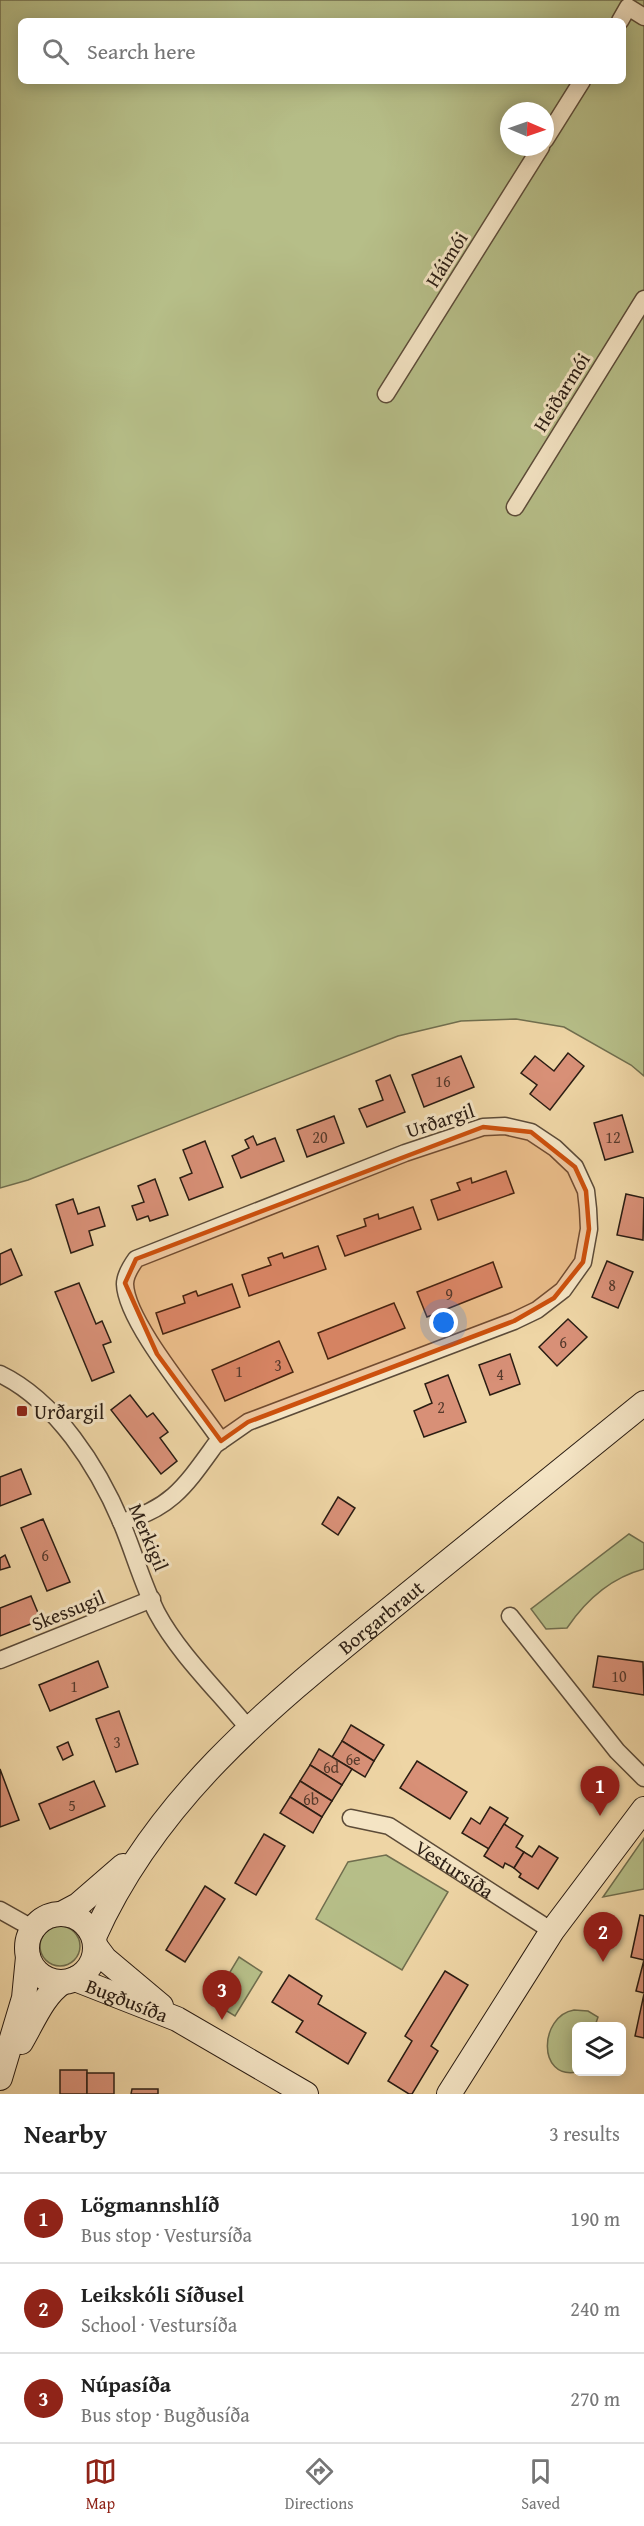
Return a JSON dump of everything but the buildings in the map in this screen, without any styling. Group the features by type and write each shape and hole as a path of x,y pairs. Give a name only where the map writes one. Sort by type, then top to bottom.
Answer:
{"street":[{"path":"624,14 644,17"},
{"path":"554,126 580,84"},
{"name":"Háimói","path":"386,394 535,156"},
{"name":"Heiðarmói","path":"515,507 644,299"},
{"name":"Urðargil","path":"121,1522 140,1517 174,1498 215,1445 221,1441 248,1422 514,1322 554,1298 563,1290 582,1262 589,1229 586,1191 575,1167 555,1148 531,1132 505,1126 483,1127 405,1153 136,1259 129,1269 125,1283 133,1311 157,1354 221,1441"},
{"name":"Merkigil","path":"0,1374 29,1390 59,1419 104,1488 121,1522 157,1613 174,1639 248,1728"},
{"name":"Borgarbraut","path":"95,1942 109,1903 139,1853 173,1808 248,1728 309,1675 644,1403"},
{"name":"Skessugil","path":"0,1660 152,1599"},
{"path":"510,1616 617,1751 644,1778"},
{"path":"448,2094 552,1931 644,1809"},
{"name":"Vestursíða","path":"351,1818 389,1826 552,1931"},
{"name":"Borgarbraut","path":"63,1913 87,1898 139,1853"},
{"path":"0,1910 32,1929"},
{"path":"63,1913 82,1920 95,1942 90,1966 52,1991 1,2076 24,1998 28,1937 32,1929 40,1920 51,1914 63,1913"},
{"name":"Bugðusíða","path":"95,1942 105,1959 177,2019 303,2093"},
{"path":"28,1957 33,1968 41,1976 51,1981 69,1981"},
{"name":"Bugðusíða","path":"69,1981 177,2019"}],"highlighted area":[{"path":"483,1127 531,1132 575,1167 586,1191 589,1229 583,1262 554,1298 514,1321 248,1422 221,1441 157,1354 125,1283 136,1259"}],"green space":[{"path":"0,0 644,0 644,1076 631,1065 564,1027 516,1019 461,1021 398,1036 28,1180 0,1188"},
{"path":"629,1534 644,1543 644,1569 620,1578 600,1591 582,1608 567,1628 546,1629 531,1609"},
{"path":"644,1838 644,1889 603,1897"},
{"path":"386,1855 448,1892 402,1970 316,1919 348,1862"},
{"path":"60,1926 68,1927 74,1932 79,1938 79,1954 74,1960 68,1965 60,1966 52,1965 46,1960 41,1954 40,1946 41,1938 46,1932 52,1927"},
{"path":"239,1957 262,1972 235,2016 212,2002"},
{"path":"574,2010 588,2011 598,2017 596,2022 572,2022 572,2072 564,2072 555,2067 549,2057 547,2046 554,2023 562,2015"}],"place":[{"name":"Urðargil","path":"22,1411"},
{"name":"Lögmannshlíð","path":"600,1816"},
{"name":"Leikskóli Síðusel","path":"603,1962"},
{"name":"Núpasíða","path":"222,2020"}]}
